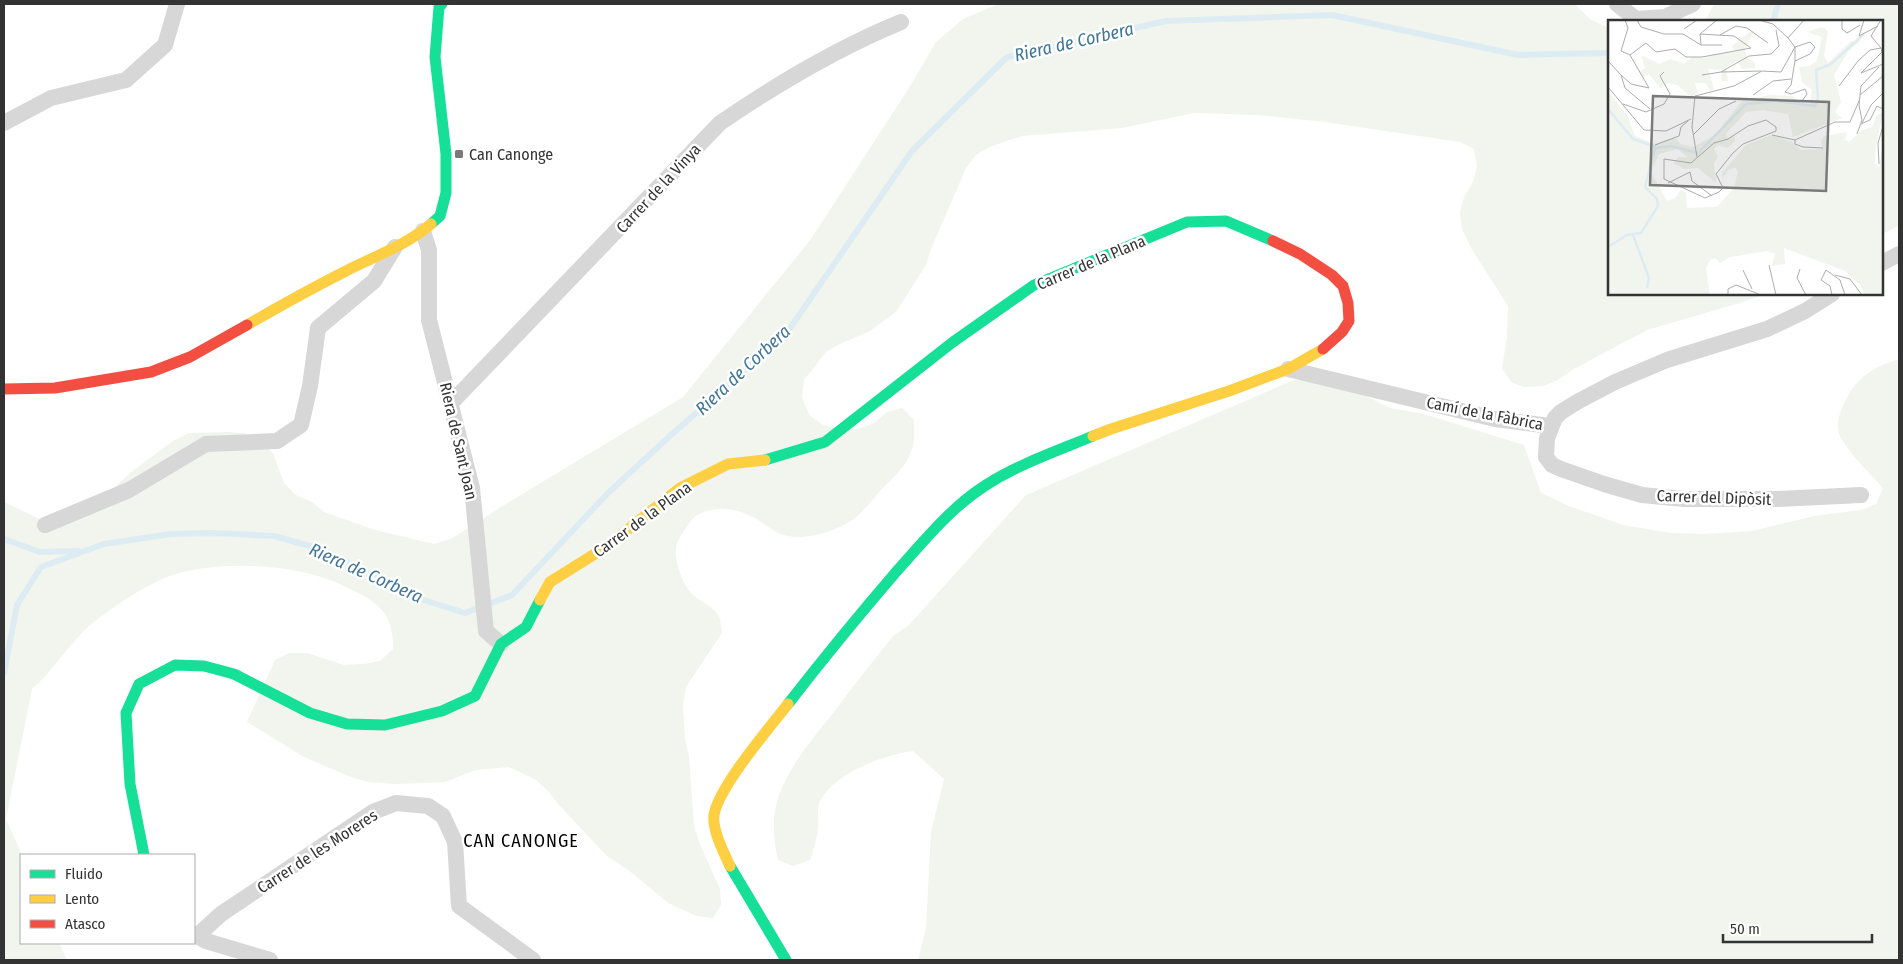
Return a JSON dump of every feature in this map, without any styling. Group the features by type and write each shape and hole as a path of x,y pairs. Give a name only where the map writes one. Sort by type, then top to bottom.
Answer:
{"street":[{"path":"4,123 51,98 126,80 165,45 177,4"},
{"path":"4,388 55,388 151,372 190,357 304,292 395,248 423,231 440,216 446,193 446,154 435,56 439,8 442,4"},
{"path":"1617,4 1636,19 1665,16 1693,4"},
{"name":"Carrer de la Vinya","path":"451,403 720,122 763,94 866,36 901,22"},
{"name":"Carrer de la Plana","path":"144,854 130,784 126,713 138,684 175,665 204,666 234,674 310,713 347,724 386,725 442,711 475,696 502,644 526,627 550,582 606,547 680,488 728,464 762,460 825,442 954,342 1034,285 1187,222 1226,221 1268,238 1300,254 1332,275 1343,286 1348,303 1349,320 1342,332 1326,347 1288,369 1229,391 1111,429 1017,468 986,485 956,507 839,638 722,793 714,816 719,840 731,868 786,960"},
{"name":"Riera de Sant Joan","path":"423,231 429,250 429,320 472,488 486,631 502,644"},
{"path":"45,525 129,490 206,444 277,441 301,425 310,386 318,328 374,281 395,248"},
{"path":"1883,262 1899,254"},
{"name":"Camí de la Fàbrica","path":"1288,369 1495,419 1550,426 1561,412 1616,382 1667,360 1767,329 1805,311 1830,295"},
{"name":"Carrer del Dipòsit","path":"1550,426 1546,457 1552,465 1604,484 1642,494 1684,499 1777,499 1862,495"},
{"name":"Carrer de les Moreres","path":"195,935 221,914 373,812 396,803 428,806 443,816 455,842 459,906 533,960"},
{"path":"195,935 206,941 270,960"}],"shaded area":[{"path":"998,4 1575,4 1590,19 1608,28 1608,295 1762,295 1647,330 1572,370 1558,380 1543,386 1524,387 1511,382 1502,368 1507,337 1508,306 1471,248 1462,229 1460,213 1464,197 1473,182 1477,166 1474,149 1460,142 1325,122 1258,115 1194,113 1122,128 1022,136 989,147 976,155 966,168 926,265 896,312 870,331 826,352 804,380 802,397 809,415 823,425 840,430 858,429 874,423 887,412 902,408 914,420 914,436 911,453 899,471 854,519 827,532 804,537 783,535 746,514 729,509 720,509 703,512 696,516 684,531 677,545 676,559 685,585 692,594 718,615 722,633 686,687 683,705 694,826 720,889 721,905 713,918 696,916 668,903 632,873 607,856 536,780 509,767 476,770 445,782 397,784 367,782 304,757 247,722 275,660 289,653 307,653 344,665 380,661 393,649 390,625 381,609 374,603 355,591 326,579 306,573 261,566 216,567 176,574 165,578 118,604 80,634 32,689 6,819 22,854 20,854 20,944 59,944 67,960 4,960 4,502 44,521 106,495 130,473 173,441 189,433 244,433 260,442 273,453 284,483 296,495 312,502 324,512 375,530 434,544 451,539 683,397 811,239 909,88 936,42 963,19"},
{"path":"1714,4 1899,4 1899,226 1883,234 1883,20 1706,20"},
{"path":"1899,359 1899,960 918,960 926,928 931,832 944,779 913,751 873,762 846,775 825,793 819,804 817,836 810,860 793,866 778,860 774,833 776,806 785,781 800,756 893,636 909,625 1026,495 1294,380 1312,380 1362,394 1390,408 1424,414 1524,445 1541,493 1569,506 1623,525 1671,533 1704,534 1752,531 1814,516 1861,510 1876,504 1883,488 1845,445 1839,434 1838,422 1841,410 1848,396 1859,381 1872,370"}],"waterway":[{"name":"Riera de Corbera","path":"1773,20 1778,4"},
{"name":"Riera de Corbera","path":"4,673 17,605 41,567 104,544 171,534 213,533 274,536 324,550 408,595 465,613 512,595 609,492 786,334 912,151 1007,57 1166,21 1332,15 1518,55 1608,53"},
{"path":"4,539 40,552 78,551"}],"traffic: fast":[{"path":"431,224 440,216 446,193 446,154 435,57 439,7 442,4"},
{"path":"765,460 825,442 953,342 1034,285 1187,222 1226,221 1273,241"},
{"path":"788,704 896,572 961,504 986,485 1012,471 1038,458 1093,436"},
{"path":"144,854 130,784 126,713 139,684 175,665 204,666 234,674 310,713 347,724 385,725 442,711 475,696 501,644 526,627 540,600"},
{"path":"730,866 786,960"}],"traffic: slow":[{"path":"247,325 323,283 402,244 431,224"},
{"path":"1093,436 1229,391 1288,369 1323,349"},
{"path":"540,600 550,582 606,547 680,488 728,464 765,460"},
{"path":"730,866 715,827 714,815 718,803 745,758 788,704"}],"traffic: jam":[{"path":"1273,241 1300,254 1332,275 1343,286 1348,303 1349,321 1342,332 1323,349"},
{"path":"4,389 55,388 151,372 190,357 247,325"}],"place":[{"name":"Can Canonge","path":"459,154"}],"district":[{"name":"CAN CANONGE","path":"521,841"}]}
